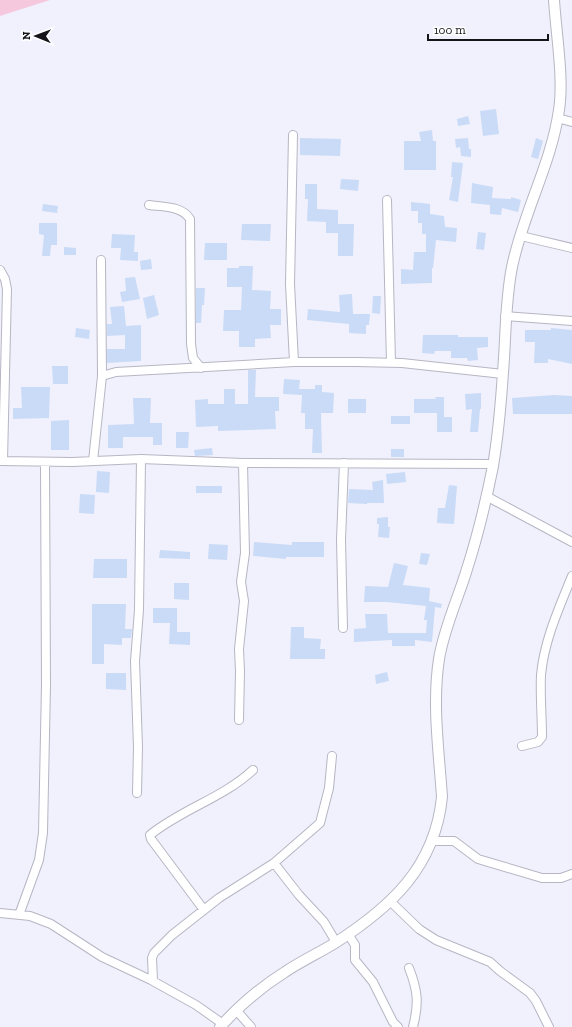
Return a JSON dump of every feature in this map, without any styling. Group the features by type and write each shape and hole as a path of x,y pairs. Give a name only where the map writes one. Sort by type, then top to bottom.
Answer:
{"street":[{"path":"0,913 30,916 50,924 102,957 196,1004 221,1026 250,997 285,971 336,942 391,902 428,854 440,814 442,797 436,680 439,657 444,634 470,558 493,464 503,374 505,316 512,266 520,236 547,163 559,109 559,75 554,0"},
{"path":"557,118 572,122"},
{"path":"293,135 290,284 294,362"},
{"path":"387,200 391,362"},
{"path":"150,205 175,208 186,212 190,219 190,330 193,358 188,369"},
{"path":"520,236 572,248"},
{"path":"93,461 102,376 101,260"},
{"path":"0,270 5,279 7,289 3,361 1,461 45,462 141,459 243,463 493,464"},
{"path":"505,316 572,321"},
{"path":"193,358 201,368"},
{"path":"102,376 116,372 294,362 391,362 503,374"},
{"path":"137,793 138,746 135,661 139,610 141,459"},
{"path":"19,915 38,860 43,833 46,678 45,462"},
{"path":"239,720 239,649 244,601 241,582 245,552 243,463"},
{"path":"343,628 341,540 344,463"},
{"path":"486,496 572,542"},
{"path":"522,746 538,742 542,737 541,676 543,663 549,637 572,576"},
{"path":"153,982 151,966 154,953 172,935 241,883 274,863 320,823 329,788 332,756"},
{"path":"204,910 150,835 178,816 232,786 253,770"},
{"path":"432,841 454,841 478,859 542,878 561,878 572,874"},
{"path":"274,863 299,895 324,922 336,942"},
{"path":"391,902 419,929 436,940 490,962 500,972 530,993 536,1001 549,1027"},
{"path":"348,934 355,946 355,960 373,982 393,1022 398,1027"},
{"path":"409,968 415,981 417,992 416,1016 413,1027"},
{"path":"236,1010 251,1027"}],"shaded area":[{"path":"0,0 50,0 0,16"}],"building":[{"path":"496,109 499,134 483,136 480,111"},
{"path":"468,116 470,124 458,126 457,119"},
{"path":"432,130 433,141 436,141 436,170 404,170 404,141 421,141 419,132"},
{"path":"300,138 341,139 340,156 300,155"},
{"path":"468,138 469,149 471,149 471,157 461,156 460,147 456,148 455,139"},
{"path":"536,138 543,141 538,159 531,157"},
{"path":"452,162 463,163 458,202 449,200 453,177 451,177"},
{"path":"341,179 359,180 358,191 340,189"},
{"path":"472,183 493,187 492,198 511,199 511,197 521,200 518,212 502,208 501,215 490,214 490,205 471,203"},
{"path":"305,184 317,184 317,209 338,210 338,224 354,224 353,256 338,256 338,233 326,233 326,222 307,221 308,199 305,199"},
{"path":"411,202 430,204 430,214 444,216 445,227 457,228 456,242 436,240 432,268 432,283 401,284 401,269 413,270 414,252 426,252 426,234 422,234 422,223 418,223 418,211 411,211"},
{"path":"43,204 58,206 57,213 42,211"},
{"path":"39,223 57,223 57,245 51,245 50,256 42,256 44,235 39,234"},
{"path":"242,224 271,224 270,241 241,240"},
{"path":"478,232 486,233 484,250 476,249"},
{"path":"112,234 135,235 134,252 138,252 138,261 120,260 121,248 111,248"},
{"path":"205,243 227,243 227,260 204,260"},
{"path":"64,247 76,248 76,255 64,255"},
{"path":"151,259 152,269 141,270 140,261"},
{"path":"239,266 253,266 252,290 271,291 270,309 281,309 281,325 270,325 271,338 255,339 255,347 239,347 239,331 223,331 224,310 241,310 242,287 227,287 227,268 239,268"},
{"path":"135,277 140,299 122,302 120,292 126,291 125,278"},
{"path":"196,288 205,288 201,323 196,323"},
{"path":"352,294 353,314 370,314 369,325 366,325 366,334 349,333 349,324 307,320 308,309 340,312 339,295"},
{"path":"154,295 159,315 147,319 143,298"},
{"path":"373,296 381,296 380,314 372,313"},
{"path":"124,306 126,326 141,325 141,361 107,363 107,349 125,349 125,335 107,336 107,324 112,324 110,307"},
{"path":"76,328 90,330 89,339 75,337"},
{"path":"551,328 572,330 572,364 548,359 548,363 534,363 535,342 525,342 525,330 551,330"},
{"path":"423,335 488,337 488,347 477,348 478,360 468,361 467,358 451,358 451,351 435,351 434,354 422,353"},
{"path":"52,366 68,366 68,384 53,384"},
{"path":"248,370 256,370 255,397 279,397 279,411 275,411 276,429 218,431 218,426 196,427 195,400 208,399 208,404 224,404 224,389 235,389 235,404 248,404"},
{"path":"284,379 300,380 299,389 315,389 315,385 322,385 322,392 334,393 333,413 321,413 322,453 312,453 313,429 305,429 305,413 301,413 302,395 283,394"},
{"path":"21,387 50,387 49,418 13,419 13,408 22,408"},
{"path":"481,393 481,409 478,432 470,432 472,409 466,410 465,394"},
{"path":"554,395 572,396 572,414 513,414 512,398"},
{"path":"435,397 444,397 444,417 452,417 452,432 437,432 437,413 414,413 414,399 436,399"},
{"path":"133,398 151,398 150,423 162,423 162,445 153,445 153,437 123,437 123,448 108,448 108,425 134,424"},
{"path":"348,399 366,399 366,413 348,413"},
{"path":"391,416 410,416 410,424 391,424"},
{"path":"69,420 69,450 51,450 51,421"},
{"path":"176,432 189,432 188,448 176,448"},
{"path":"212,448 213,455 195,456 194,450"},
{"path":"391,449 404,449 404,457 391,457"},
{"path":"97,471 110,472 109,493 96,492"},
{"path":"405,472 406,482 387,484 386,474"},
{"path":"383,480 384,503 348,503 349,489 373,490 372,482"},
{"path":"449,485 457,486 454,524 437,523 438,508 445,508"},
{"path":"196,486 222,486 222,493 196,493"},
{"path":"80,494 95,495 94,514 79,513"},
{"path":"388,517 388,527 390,527 389,538 378,537 379,524 377,524 377,518"},
{"path":"254,542 292,545 292,542 324,542 324,557 286,557 286,559 253,556"},
{"path":"209,544 228,545 227,560 208,559"},
{"path":"160,550 190,552 190,559 159,558"},
{"path":"421,553 430,554 427,565 419,564"},
{"path":"94,559 127,559 127,578 93,578"},
{"path":"394,563 408,566 403,585 430,588 429,601 442,604 441,608 435,607 432,642 415,640 415,646 392,646 392,640 354,642 354,629 366,628 365,614 387,614 388,633 426,633 427,620 424,620 426,606 387,602 364,602 365,586 388,587"},
{"path":"174,583 189,583 189,600 174,599"},
{"path":"92,604 126,604 125,629 132,629 131,638 122,638 122,645 104,644 104,664 92,664"},
{"path":"153,608 177,608 177,632 190,632 190,645 169,644 170,623 153,623"},
{"path":"291,627 304,627 304,638 321,639 320,649 325,649 325,659 290,659"},
{"path":"387,672 389,681 376,684 375,675"},
{"path":"106,673 126,673 126,690 106,689"}]}
